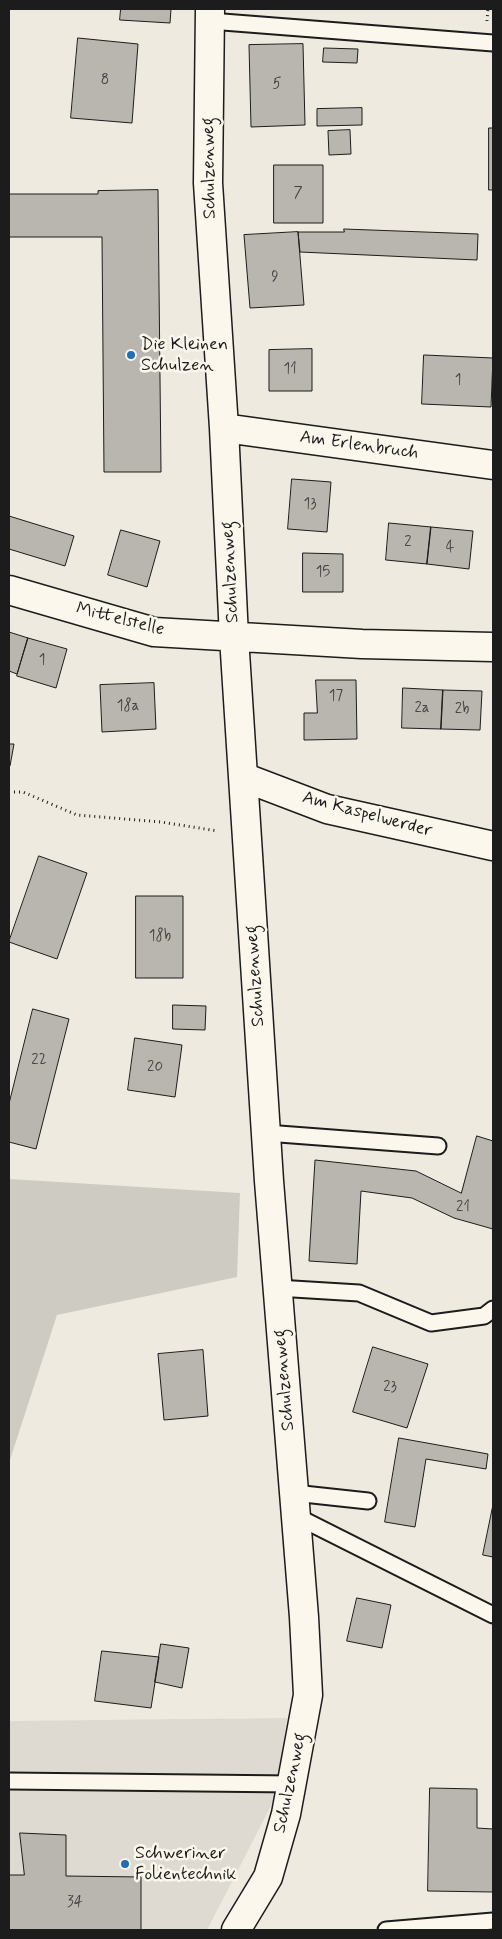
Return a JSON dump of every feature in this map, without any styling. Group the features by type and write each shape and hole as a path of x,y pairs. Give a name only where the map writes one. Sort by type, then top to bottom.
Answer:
{"street":[{"name":"Schulzenweg","path":"210,15 208,183 224,428 234,637 266,1134 308,1695 286,1814 268,1877 236,1930"},
{"name":"Am Erlenbruch","path":"224,428 493,465"},
{"name":"Mittelstelle","path":"9,590 154,632 234,637"},
{"path":"234,637 362,644 493,647"},
{"name":"Am Kaspelwerder","path":"243,777 327,809 493,846"}],"lane":[{"path":"210,15 493,43"},
{"path":"266,1134 438,1146"},
{"path":"277,1288 359,1293 431,1323 484,1316 493,1309"},
{"path":"295,1504 368,1501"},
{"path":"295,1504 493,1615"},
{"path":"9,1781 292,1784"},
{"path":"386,1930 493,1921"}],"path":[{"path":"9,792 23,792 77,815 162,822 246,835"}],"shaded area":[{"path":"9,1179 240,1193 237,1277 57,1315 9,1463"},
{"name":"Schweriner Folientechnik","path":"287,1718 275,1798 207,1930 9,1930 9,1721"}],"building":[{"path":"121,9 171,9 170,23 120,20"},
{"path":"78,38 138,44 132,123 71,118"},
{"path":"303,44 305,125 251,127 249,45"},
{"path":"324,48 358,49 357,63 323,62"},
{"path":"362,108 362,125 317,126 317,109"},
{"path":"489,128 493,128 493,190 489,190"},
{"path":"350,130 351,154 329,155 328,131"},
{"path":"274,165 323,165 323,223 274,223"},
{"name":"Die Kleinen Schulzen","path":"158,190 161,472 104,472 102,237 9,237 9,194 98,194 98,191"},
{"path":"344,229 478,234 477,260 300,252 298,232 344,232"},
{"path":"298,232 304,305 250,308 244,235"},
{"path":"312,349 312,391 269,391 269,350"},
{"path":"424,355 493,358 491,407 422,404"},
{"path":"292,479 331,482 327,532 288,529"},
{"path":"9,516 74,536 65,566 9,549"},
{"path":"389,523 431,527 427,564 386,560"},
{"path":"431,527 473,531 469,569 427,564"},
{"path":"121,530 160,541 147,587 108,575"},
{"path":"303,553 343,554 343,592 303,592"},
{"path":"9,632 28,638 17,674 9,671"},
{"path":"28,638 67,649 56,688 17,676"},
{"path":"316,680 356,680 357,739 304,740 304,713 317,713"},
{"path":"154,683 156,729 102,732 100,685"},
{"path":"403,688 443,690 441,729 402,728"},
{"path":"443,690 482,691 480,730 441,729"},
{"path":"9,744 14,744 10,766 9,765"},
{"path":"39,856 87,873 57,959 9,942"},
{"path":"136,896 183,896 183,978 136,978"},
{"path":"173,1005 206,1006 205,1030 173,1029"},
{"path":"33,1009 69,1019 36,1149 9,1142 9,1104"},
{"path":"135,1038 182,1045 175,1097 128,1090"},
{"path":"477,1136 493,1141 493,1229 454,1218 412,1198 361,1191 357,1264 309,1261 315,1160 416,1171 461,1193"},
{"path":"373,1347 428,1364 407,1428 353,1412"},
{"path":"203,1350 208,1416 164,1420 158,1354"},
{"path":"399,1438 488,1454 486,1469 426,1459 415,1527 385,1522"},
{"path":"493,1505 493,1557 483,1555"},
{"path":"357,1598 391,1605 382,1648 347,1641"},
{"path":"161,1644 189,1648 182,1688 155,1682"},
{"path":"102,1651 159,1657 151,1708 95,1701"},
{"path":"430,1788 477,1789 477,1828 493,1829 493,1892 428,1891"},
{"path":"20,1833 66,1835 66,1876 141,1877 141,1930 9,1930 9,1875 24,1875"}],"place":[{"name":"Die Kleinen Schulzen","path":"131,355"},
{"name":"Schweriner Folientechnik","path":"125,1864"}]}
